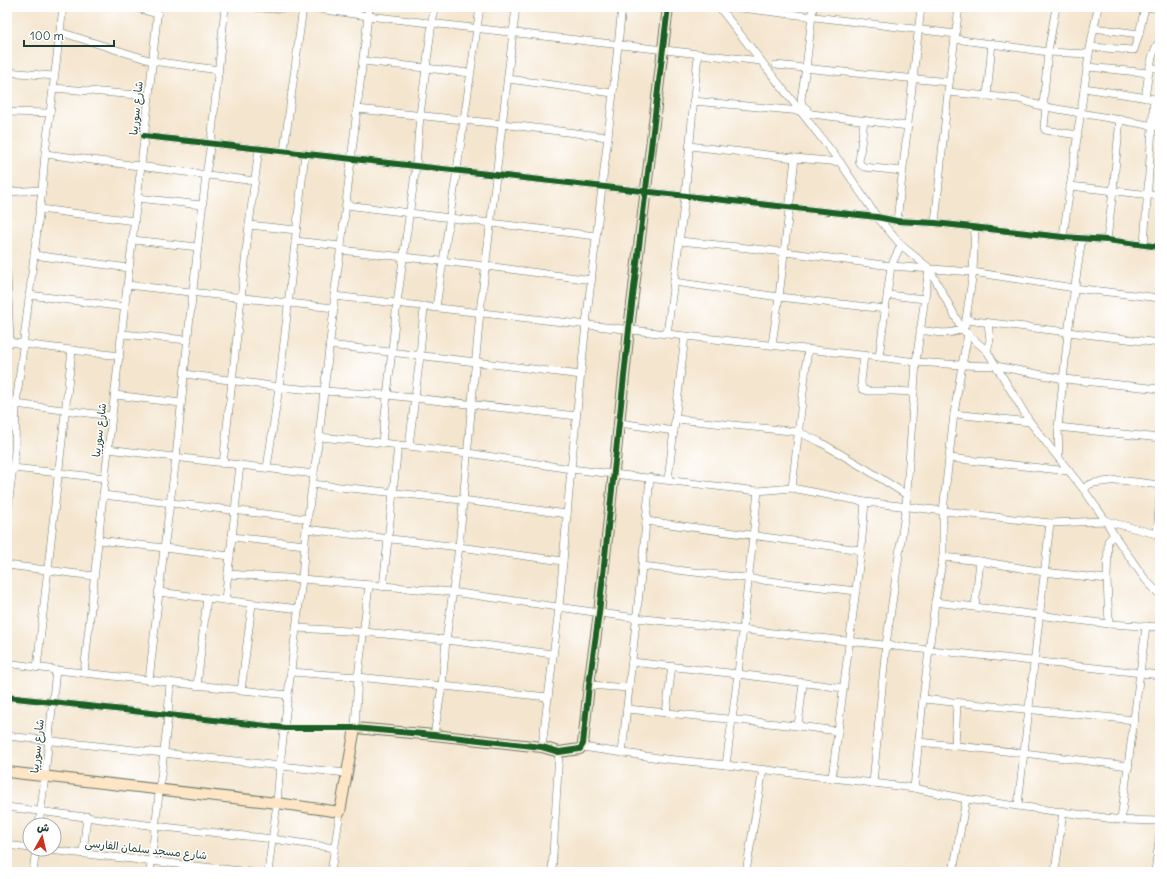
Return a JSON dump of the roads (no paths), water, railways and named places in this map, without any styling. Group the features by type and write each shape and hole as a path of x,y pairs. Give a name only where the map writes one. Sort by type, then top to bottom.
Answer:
{"street":[{"path":"7,515 8,494 15,451 16,404 63,7"},
{"path":"132,7 157,10"},
{"path":"149,680 158,592 176,458 202,205 211,142 225,7"},
{"path":"254,7 262,9 299,7"},
{"path":"284,151 304,7 368,16 432,22 761,61"},
{"path":"268,872 302,579 306,529 319,437 334,308 334,296 369,7"},
{"path":"382,442 397,303 416,166 420,115 434,7"},
{"path":"436,307 480,7"},
{"path":"434,735 442,686 446,640 458,547 480,312 516,7"},
{"path":"542,747 559,608 571,469 586,324 614,93 622,7"},
{"path":"582,747 599,613 630,329 668,7"},
{"path":"719,7 840,162 877,217 901,246 929,268 965,332 987,351 1030,422 1084,490 1145,579 1160,595"},
{"path":"733,7 919,30 1048,52 1134,50 1145,7 1160,9"},
{"path":"812,114 802,106 801,102 813,7"},
{"path":"896,220 921,7"},
{"path":"935,224 949,82 959,7"},
{"path":"1056,7 1048,52 1044,127 1045,130 1078,135"},
{"path":"1063,237 1084,88 1098,7"},
{"name":"شارع سوريبا","path":"84,673 108,449 149,96 157,10"},
{"path":"1094,28 1139,34"},
{"path":"60,32 152,61 219,70"},
{"path":"1145,98 1149,70 1154,52 1160,41"},
{"path":"987,96 992,43"},
{"path":"667,334 685,197 698,54"},
{"path":"363,61 470,73"},
{"path":"776,65 949,82"},
{"path":"1088,67 1149,70 1160,69"},
{"path":"7,72 54,76"},
{"path":"508,79 614,93"},
{"path":"53,88 149,96"},
{"path":"1084,88 1157,101 1152,125 1144,245"},
{"path":"948,92 1019,99 1044,107 1160,127"},
{"path":"693,101 801,111 812,114 908,126"},
{"path":"357,109 608,137"},
{"path":"7,112 50,113"},
{"path":"1107,240 1120,119"},
{"path":"864,120 859,162 861,165 864,167 902,171"},
{"path":"144,136 211,142 685,197 935,224 1107,240 1160,247"},
{"path":"689,146 840,162"},
{"path":"223,464 249,225 259,148"},
{"path":"267,468 279,387 305,153"},
{"path":"45,154 255,181"},
{"path":"772,344 785,252 795,158"},
{"path":"1070,186 1160,196"},
{"path":"7,192 42,190"},
{"path":"137,198 202,205"},
{"path":"346,205 596,236"},
{"path":"40,209 135,221"},
{"path":"249,225 296,230"},
{"path":"914,788 935,602 943,557 943,511 954,414 962,365 966,315 973,272 975,228"},
{"path":"1059,458 1058,427 1068,333 1082,238"},
{"path":"133,240 198,247"},
{"path":"295,241 404,257 592,280"},
{"path":"680,241 785,252 891,266 973,272 1074,288 1160,298"},
{"path":"879,357 891,266 901,246"},
{"path":"34,255 129,268"},
{"path":"873,783 886,645 906,506 916,362 929,268"},
{"path":"7,274 8,342 120,356"},
{"path":"674,282 886,310"},
{"path":"127,285 334,308"},
{"path":"888,294 925,299"},
{"path":"29,295 125,307"},
{"path":"334,296 685,336 772,344 916,362 996,366 1064,379 1160,389"},
{"path":"409,446 420,356 424,306"},
{"path":"966,320 1160,343"},
{"path":"987,351 990,340 988,323"},
{"path":"920,330 941,333 965,332"},
{"path":"122,334 188,340"},
{"path":"668,480 685,336"},
{"path":"329,345 581,375"},
{"path":"792,488 808,349"},
{"path":"37,668 72,350"},
{"path":"864,355 861,382 862,389 868,391 893,390 914,392"},
{"path":"185,374 279,387 387,395 577,416"},
{"path":"115,395 181,403"},
{"path":"7,403 112,416"},
{"path":"954,414 1030,422"},
{"path":"676,419 799,432 820,442 907,495"},
{"path":"620,423 674,431"},
{"path":"1058,427 1160,438"},
{"path":"319,437 382,442 468,453 571,469 758,490 792,488 865,502 1050,523 1106,521 1158,534 1160,495"},
{"path":"383,587 398,445"},
{"path":"108,449 314,474"},
{"path":"7,450 15,451"},
{"path":"949,458 1069,472"},
{"path":"225,600 240,465"},
{"path":"13,468 105,478"},
{"path":"622,753 650,478"},
{"path":"1084,490 1088,485 1112,480 1160,485"},
{"path":"312,484 462,500 567,514"},
{"path":"726,765 738,674 758,490"},
{"path":"103,495 308,519"},
{"path":"832,778 861,550 865,502"},
{"path":"646,521 861,550"},
{"path":"1018,805 1038,615 1050,523"},
{"path":"306,529 563,561"},
{"path":"1109,624 1107,579 1108,541 1114,535"},
{"path":"232,537 305,545"},
{"path":"98,540 230,556"},
{"path":"943,557 1044,572 1107,579"},
{"path":"974,607 980,562"},
{"path":"7,565 94,576"},
{"path":"642,566 856,591"},
{"path":"228,574 452,592 636,618 850,640 1034,662 1160,675"},
{"path":"331,872 336,848 346,773 355,728 358,677 369,586"},
{"path":"158,592 298,609"},
{"path":"197,686 207,598"},
{"path":"935,602 1109,624 1160,627"},
{"path":"241,691 252,604"},
{"path":"1121,820 1146,626"},
{"path":"296,628 364,632 446,640 553,654"},
{"path":"632,662 843,688"},
{"path":"7,663 37,668 288,695"},
{"path":"666,713 672,666"},
{"name":"شارع سوريبا","path":"40,817 56,670"},
{"path":"291,672 358,677 548,697"},
{"path":"150,872 168,716 170,682"},
{"path":"798,726 802,683"},
{"path":"590,685 629,688"},
{"path":"7,697 285,728 355,728 434,735 542,747 559,752 578,750 582,747 666,759 763,769 914,788 966,799 1121,820 1160,821"},
{"path":"923,699 1135,720"},
{"path":"955,746 956,703"},
{"path":"627,709 838,731"},
{"path":"7,736 346,773"},
{"path":"919,742 1129,766"},
{"path":"552,872 559,752"},
{"path":"746,872 763,769"},
{"path":"7,772 277,803 340,812"},
{"path":"953,872 966,799"},
{"path":"7,807 41,810 155,826 273,839 336,848"},
{"path":"1055,872 1063,811"},
{"path":"83,854 87,816"},
{"path":"1155,872 1160,832"},
{"path":"7,845 22,847"},
{"name":"شارع مسجد سلمان الفارسى","path":"62,852 250,872"},
{"path":"33,872 35,857"}]}
